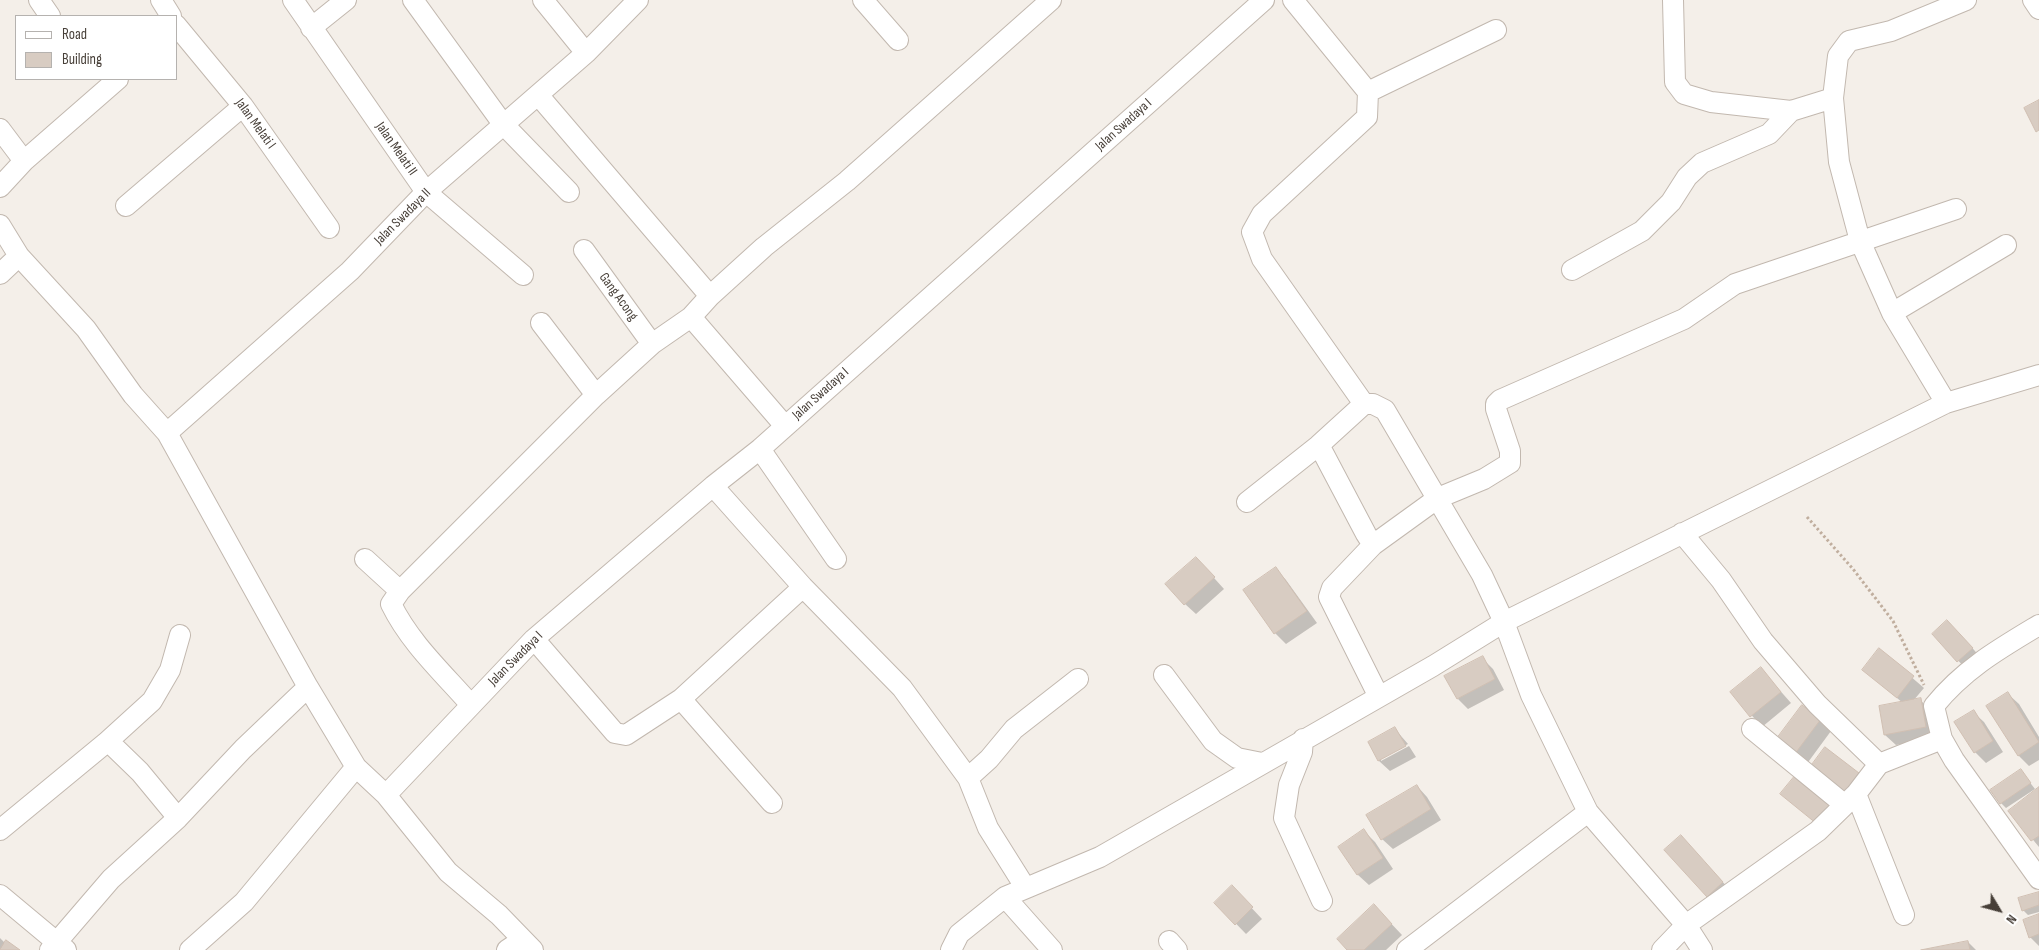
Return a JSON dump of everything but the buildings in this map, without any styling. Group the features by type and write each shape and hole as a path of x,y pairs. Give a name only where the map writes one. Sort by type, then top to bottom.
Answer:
{"street":[{"path":"39,0 49,15"},
{"path":"161,0 170,15"},
{"name":"Jalan Melati II","path":"293,0 426,192 523,275"},
{"path":"311,28 346,0"},
{"path":"413,0 502,124 568,192"},
{"path":"543,0 586,53"},
{"name":"Jalan Swadaya II","path":"167,433 350,271 426,192 502,124 539,96 586,53 638,0"},
{"path":"863,0 898,40"},
{"path":"471,705 413,640 398,619 391,604 400,591 596,395 652,344 691,318 710,296 764,247 847,181 1051,0"},
{"name":"Jalan Swadaya I","path":"386,795 534,639 713,486 760,449 1264,0"},
{"path":"1293,0 1368,92 1366,117 1262,214 1252,232 1262,259 1364,404"},
{"path":"1673,0 1675,82 1684,94 1711,102 1792,111 1833,98"},
{"path":"1946,404 1892,313 1860,240 1839,162 1833,98 1838,56 1849,41 1891,31 1966,0"},
{"path":"2033,0 2039,9"},
{"name":"Jalan Melati I","path":"178,27 243,106 329,228"},
{"path":"1368,92 1496,30"},
{"path":"0,187 98,86 115,80"},
{"path":"539,96 710,296"},
{"path":"126,206 243,106"},
{"path":"1572,270 1642,231 1670,202 1687,177 1702,163 1769,134 1792,111"},
{"path":"0,130 24,161"},
{"path":"1380,697 1329,597 1332,588 1374,545 1438,498 1484,479 1510,463 1510,451 1496,409 1496,404 1500,400 1684,319 1735,284 1956,209"},
{"path":"0,224 19,256 86,329 133,395 167,433 308,687 356,767 386,795 448,872 499,915 521,947"},
{"path":"1892,313 2006,245"},
{"name":"Gang Acong","path":"584,250 652,344"},
{"path":"0,274 19,256"},
{"path":"691,318 785,426"},
{"path":"541,323 596,395"},
{"path":"950,950 960,934 1005,897 1100,857 1262,762 1380,697 1504,622 1946,404 2039,375"},
{"path":"1247,502 1319,445 1364,404 1373,404 1385,410 1482,575 1504,622 1530,695 1588,812 1686,925 1702,950"},
{"path":"1319,445 1366,534 1374,545"},
{"path":"760,449 836,559"},
{"path":"713,486 803,587 902,688 968,778 988,828 1025,887"},
{"path":"1682,533 1721,580 1763,641 1817,704 1879,764"},
{"path":"365,558 400,591"},
{"path":"534,639 615,733 626,735 681,699 803,587"},
{"path":"2039,625 1986,658 1953,683 1934,706 1942,739 1954,760 2039,879"},
{"path":"0,830 108,741 152,701 170,670 180,635"},
{"path":"1164,675 1213,741 1237,758 1262,762"},
{"path":"968,778 990,759 1014,729 1078,679"},
{"path":"0,895 57,947 112,879 178,818 243,749 308,687"},
{"path":"681,699 772,803"},
{"path":"1752,729 1851,800 1904,915"},
{"path":"1304,739 1302,752 1289,784 1284,818 1322,901"},
{"path":"1662,950 1686,925 1818,831 1851,800 1879,764 1942,739"},
{"path":"108,741 140,772 178,818"},
{"path":"190,950 244,902 356,767"},
{"path":"1407,950 1588,812"},
{"path":"1005,897 1052,950"}],"path":[{"path":"1807,517 1853,569 1893,621 1934,706"}]}
